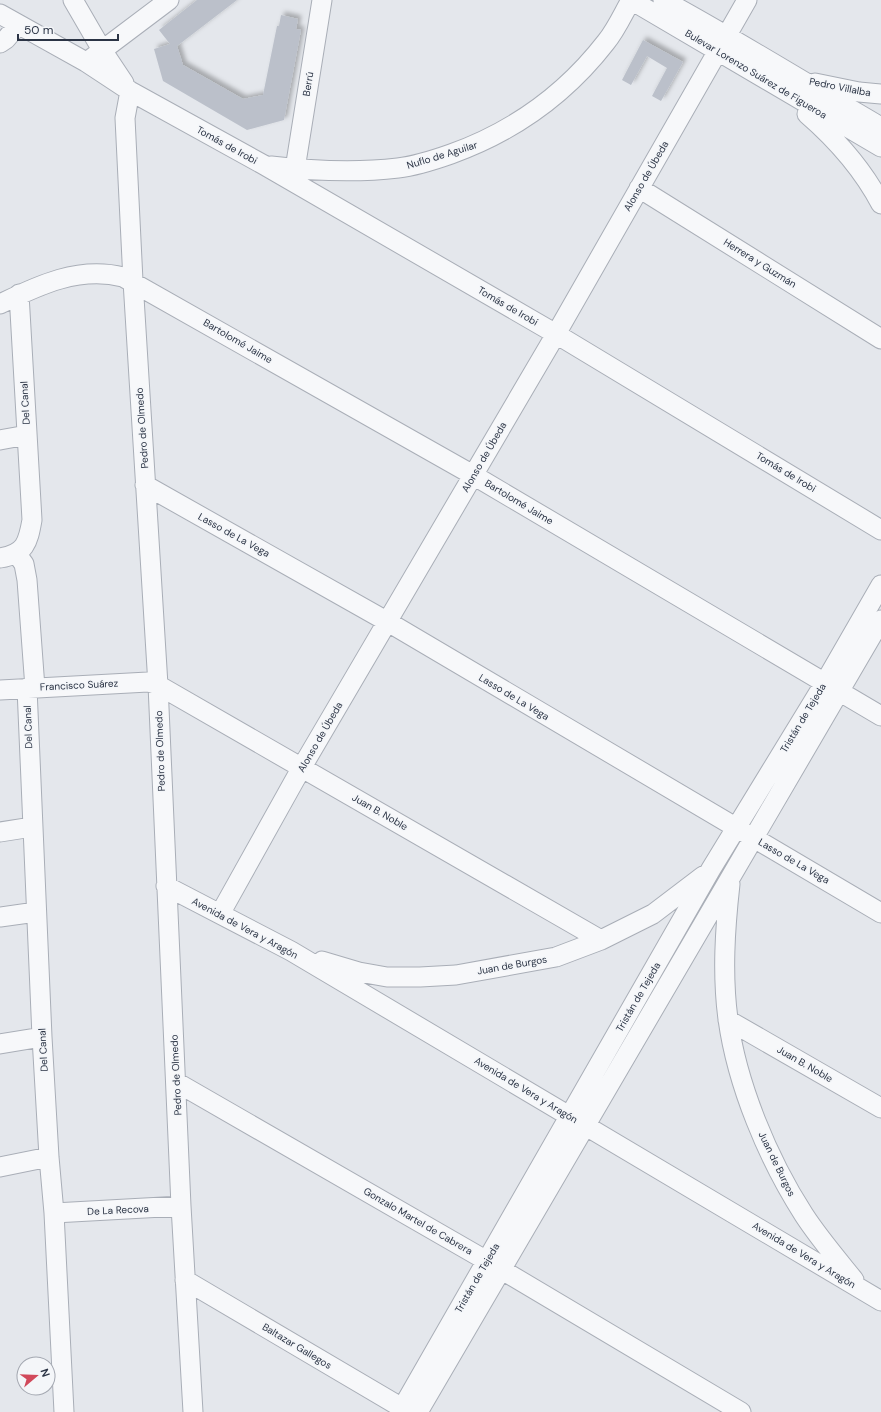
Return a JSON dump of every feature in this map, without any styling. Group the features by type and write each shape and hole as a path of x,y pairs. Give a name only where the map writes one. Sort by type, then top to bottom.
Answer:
{"street":[{"path":"73,0 102,50 130,91"},
{"path":"86,62 169,0"},
{"name":"Berrú","path":"295,169 322,0"},
{"name":"Nuflo de Aguilar","path":"264,165 295,169 367,170 399,168 434,160 478,144 520,122 579,75 607,41 631,0"},
{"name":"Bulevar Lorenzo Suárez de Figueroa","path":"631,0 881,147"},
{"name":"Bulevar Lorenzo Suárez de Figueroa","path":"663,0 727,35 881,127"},
{"name":"Alonso de Úbeda","path":"220,914 302,767 556,334 639,188 719,52 747,0"},
{"path":"0,14 18,25 6,39 0,43"},
{"name":"Tomás de Irobi","path":"18,25 86,62 130,91 264,165 556,334 881,530"},
{"name":"Pedro Villalba","path":"799,79 859,92 881,94"},
{"path":"778,87 834,137 857,165 881,204"},
{"name":"Pedro de Olmedo","path":"130,91 125,118 133,282 158,686 181,1206 193,1412"},
{"name":"Herrera y Guzmán","path":"639,188 881,339"},
{"name":"Bartolomé Jaime","path":"0,304 47,282 66,277 97,272 118,275 133,282 474,475 881,716"},
{"name":"Del Canal","path":"8,556 25,546 29,536 32,520 19,294"},
{"path":"0,440 27,435"},
{"name":"Lasso de La Vega","path":"145,485 388,622 881,913"},
{"name":"Del Canal","path":"8,556 24,564 27,580 31,688 32,827 42,1037 49,1158 54,1213 64,1412"},
{"name":"Tristán de Tejeda","path":"407,1411 578,1120 754,838 832,688 881,585"},
{"name":"Tristán de Tejeda","path":"578,1120 711,868 832,688 881,620"},
{"name":"Francisco Suárez","path":"0,690 148,682 158,686"},
{"name":"Juan B. Noble","path":"158,686 302,767 601,940"},
{"path":"0,832 32,827"},
{"name":"Juan de Burgos","path":"291,951 359,972 387,978 456,975 533,962 556,957 601,940 653,914 711,868"},
{"name":"Juan de Burgos","path":"731,876 725,930 728,1020 746,1091 765,1142 787,1186 805,1216 863,1290"},
{"name":"Avenida de Vera y Aragón","path":"166,886 291,951 881,1301"},
{"path":"0,918 36,912"},
{"name":"Juan B. Noble","path":"728,1020 881,1108"},
{"path":"0,1044 42,1037"},
{"name":"Gonzalo Martel de Cabrera","path":"176,1082 494,1265 741,1412"},
{"path":"0,1167 49,1158"},
{"name":"De La Recova","path":"54,1213 181,1206"},
{"name":"Baltazar Gallegos","path":"186,1280 407,1411"}],"building":[{"path":"197,0 237,0 177,46 183,65 243,99 263,95 277,26 279,26 281,15 298,19 296,29 301,30 284,120 247,130 163,81 154,49 170,44 159,30"},
{"path":"643,40 683,62 661,101 652,96 667,68 647,56 631,85 622,80"}]}
